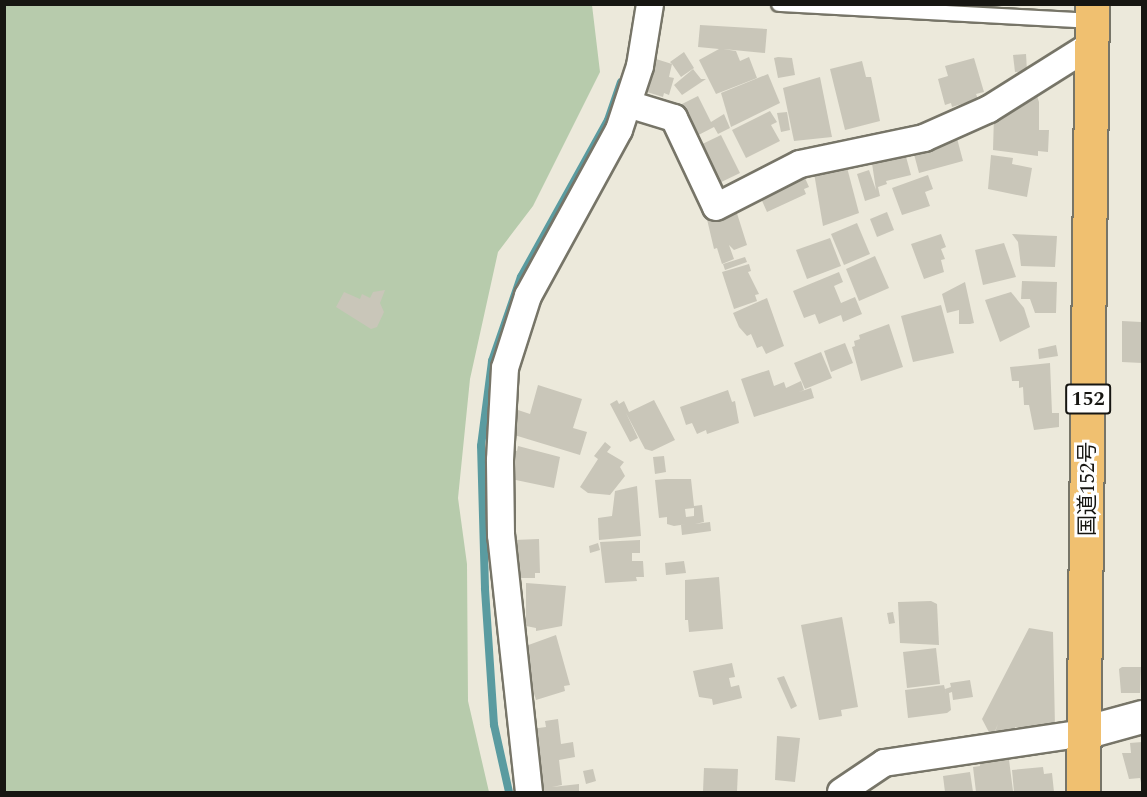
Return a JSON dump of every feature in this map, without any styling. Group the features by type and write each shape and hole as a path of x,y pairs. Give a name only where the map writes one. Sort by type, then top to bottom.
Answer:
{"highway":[{"name":"国道152号","path":"1083,792 1092,24"}],"street":[{"path":"529,792 501,535 500,460 505,368 528,296 619,130 640,66 650,4"},
{"path":"628,104 674,118 716,207 801,164 924,138 989,109 1092,24"},
{"path":"841,792 884,763 1084,733 1143,717"}],"lane":[{"path":"780,4 1020,11 1092,24"}],"green space":[{"path":"5,5 592,5 600,72 533,206 498,252 470,379 458,498 467,564 468,701 489,792 5,792"}],"building":[{"path":"700,25 767,29 765,53 723,49 736,51 740,61 749,57 757,78 716,94 699,60 719,49 698,47"},
{"path":"684,52 694,68 681,77 670,62"},
{"path":"640,54 672,64 669,77 674,78 669,95 664,93 663,97 631,87"},
{"path":"1026,54 1027,71 1015,72 1013,55"},
{"path":"774,58 792,58 795,75 778,78"},
{"path":"974,58 984,92 976,94 978,99 952,107 951,103 945,105 938,79 948,76 945,66"},
{"path":"862,61 866,77 871,77 880,121 845,130 830,69"},
{"path":"693,69 701,79 706,79 682,95 674,85"},
{"path":"768,74 780,103 731,127 721,93"},
{"path":"820,77 832,137 794,141 783,88"},
{"path":"1036,93 1039,102 1039,130 1049,130 1048,152 1038,151 1038,156 993,150 994,115"},
{"path":"698,96 711,122 724,114 730,128 718,134 714,127 681,144 668,111"},
{"path":"770,111 777,122 771,125 780,141 746,158 732,130"},
{"path":"787,112 790,130 781,132 777,113"},
{"path":"954,127 963,161 919,173 910,139"},
{"path":"721,135 740,173 711,187 692,149"},
{"path":"902,142 911,175 886,181 887,184 878,187 880,196 865,201 857,174 869,170 876,190 870,150"},
{"path":"991,155 1013,158 1012,164 1032,168 1027,197 988,189"},
{"path":"845,160 859,213 823,226 813,167"},
{"path":"801,169 809,187 804,189 806,194 767,212 755,185"},
{"path":"928,175 933,189 925,192 930,206 902,215 892,188"},
{"path":"735,207 747,245 734,250 729,245 734,259 722,264 717,248 714,249 706,215"},
{"path":"887,212 894,230 877,237 870,219"},
{"path":"857,223 870,254 844,265 831,234"},
{"path":"941,234 946,247 941,249 945,259 941,260 944,272 924,279 911,244"},
{"path":"1012,234 1057,236 1055,267 1021,266 1018,242"},
{"path":"830,238 841,266 807,279 796,250"},
{"path":"1004,243 1016,277 983,285 975,250"},
{"path":"875,256 889,288 859,301 846,269"},
{"path":"745,257 747,262 725,270 723,264"},
{"path":"749,264 751,271 748,272 759,294 755,295 757,301 734,309 722,272"},
{"path":"839,272 843,282 834,286 841,303 855,297 862,314 843,322 841,315 819,324 815,314 804,318 793,291"},
{"path":"1022,281 1057,282 1056,313 1035,313 1030,299 1021,299"},
{"path":"965,282 974,323 959,324 959,310 947,313 942,294"},
{"path":"385,290 380,303 384,312 377,327 371,329 336,307 344,292 360,299 362,294 370,298 373,292"},
{"path":"1011,292 1024,308 1030,327 1000,342 985,300"},
{"path":"767,298 784,346 766,354 762,346 757,348 751,334 747,336 739,327 733,313"},
{"path":"941,305 954,353 913,362 901,316"},
{"path":"1122,321 1141,322 1142,363 1122,362"},
{"path":"889,324 903,367 861,381 852,347 855,346 854,341 860,339 859,335"},
{"path":"845,343 853,363 831,372 824,351"},
{"path":"1056,345 1058,356 1039,359 1038,349"},
{"path":"821,352 832,378 805,389 794,363"},
{"path":"1050,363 1052,413 1059,413 1059,427 1034,430 1029,405 1024,405 1023,387 1019,388 1019,381 1012,381 1010,367"},
{"path":"769,370 774,386 784,382 786,388 801,381 804,390 799,392 811,388 814,398 754,417 741,379"},
{"path":"538,385 582,399 573,428 587,432 580,455 511,434 518,410 530,414"},
{"path":"728,390 732,402 735,401 739,423 707,434 706,430 697,434 692,423 686,425 680,407"},
{"path":"617,400 619,404 624,401 629,412 654,400 675,440 652,451 645,449 626,413 638,438 630,442 610,404"},
{"path":"605,442 611,447 607,452 624,462 620,467 625,476 610,495 588,493 580,487 598,459 594,456"},
{"path":"518,446 560,457 554,488 511,479 513,471 499,468 503,448 517,451"},
{"path":"664,456 666,472 655,474 653,457"},
{"path":"691,479 694,506 702,505 704,522 695,524 710,522 711,531 682,535 681,525 687,524 674,526 667,524 667,517 659,518 655,480","holes":["694,508 694,516 686,517 685,509"]},
{"path":"637,486 641,536 599,540 598,518 612,516 615,491"},
{"path":"539,539 540,573 535,573 535,578 510,578 514,540"},
{"path":"640,540 640,553 632,553 632,561 643,561 644,577 636,577 637,581 605,583 600,542"},
{"path":"598,543 600,550 590,553 589,546"},
{"path":"684,561 686,573 666,575 665,563"},
{"path":"719,577 723,629 689,632 688,620 685,620 685,580"},
{"path":"526,583 566,586 562,626 536,631 536,628 526,626"},
{"path":"931,601 937,604 939,645 900,643 898,602"},
{"path":"893,612 895,623 889,624 887,613"},
{"path":"842,617 858,707 841,710 842,716 819,720 801,625"},
{"path":"1029,628 1053,632 1055,727 1015,727 1015,732 995,732 998,724 992,738 982,719"},
{"path":"556,635 570,685 564,686 565,691 536,700 532,687 527,689 523,647"},
{"path":"936,648 940,684 907,688 903,652"},
{"path":"732,663 735,677 729,678 731,687 739,685 742,698 713,705 712,699 699,697 693,671"},
{"path":"1141,667 1140,693 1121,693 1119,669"},
{"path":"784,676 797,706 791,709 777,678"},
{"path":"970,680 973,697 953,700 952,692 949,693 951,710 947,713 908,718 905,690 944,685 946,694 945,689 951,687 950,683"},
{"path":"558,719 561,744 573,742 575,757 559,760 562,785 552,787 579,784 579,792 537,792 531,729 546,727 545,721"},
{"path":"777,736 800,738 795,782 775,780"},
{"path":"1142,742 1141,783 1140,778 1129,779 1122,753 1131,753 1130,743"},
{"path":"1008,752 1013,791 976,792 973,767 980,766 979,756"},
{"path":"1043,767 1044,774 1052,773 1054,792 1014,792 1012,770"},
{"path":"704,768 738,769 737,792 703,792"},
{"path":"593,769 596,781 586,784 583,771"},
{"path":"970,772 973,792 945,792 943,776"}],"waterway":[{"path":"509,792 494,725 485,588 481,446 492,361 521,277 608,120 621,82"}]}
